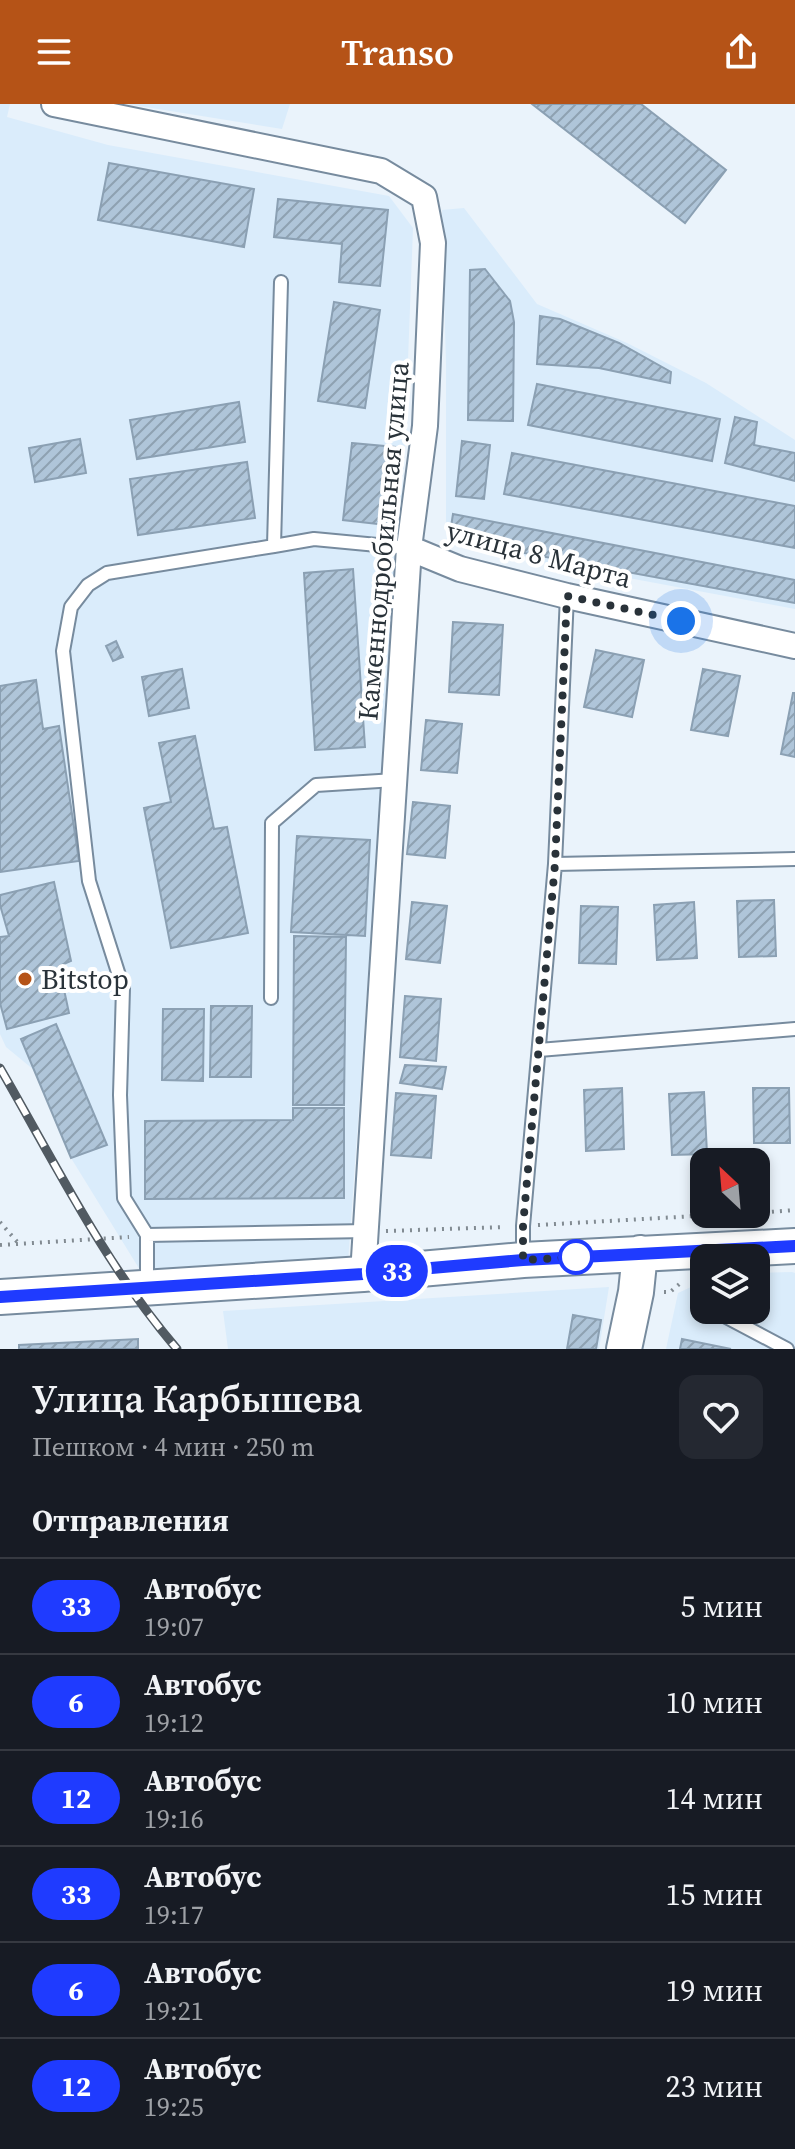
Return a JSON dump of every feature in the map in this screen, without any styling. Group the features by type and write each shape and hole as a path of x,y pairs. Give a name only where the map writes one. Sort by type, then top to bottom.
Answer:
{"main road":[{"path":"0,1297 363,1274 523,1260 795,1246"},
{"path":"624,1349 636,1292 640,1253"}],"street":[{"name":"Каменнодробильная улица","path":"54,104 381,171 424,197 433,243 425,426 409,548 363,1274"},
{"name":"улица 8 Марта","path":"409,548 460,569 795,646"}],"lane":[{"path":"274,546 281,282"},
{"path":"147,1287 147,1235 124,1198 120,1095 123,988 89,881 63,651 71,607 88,585 107,573 314,539 409,548"},
{"path":"523,1260 523,1226 555,864 567,596"},
{"path":"271,998 272,823 316,785 395,780"},
{"path":"555,864 795,859"},
{"path":"539,1050 795,1029"},
{"path":"147,1235 367,1231"},
{"path":"740,1324 787,1349"}],"path":[{"path":"770,1212 795,1210"},
{"path":"367,1231 690,1216"},
{"path":"0,1222 19,1244"},
{"path":"0,1245 147,1235"}],"shaded area":[{"path":"0,104 10,104 7,117 108,145 389,196 413,228 404,466 348,1263 140,1270 71,1158 34,1070 6,1047 0,1034"},
{"path":"127,104 290,104 282,129"},
{"path":"464,208 537,304 627,343 706,383 795,440 795,609 446,544 442,210"},
{"path":"770,1273 795,1273 795,1349 666,1349 678,1293 690,1287 690,1324 770,1324"},
{"path":"609,1287 599,1349 228,1349 223,1311"}],"building":[{"path":"532,104 641,104 726,170 685,223"},
{"path":"109,163 254,189 244,247 98,220"},
{"path":"278,199 388,210 380,286 339,282 342,244 274,237"},
{"path":"485,269 510,301 514,322 513,421 468,420 470,270"},
{"path":"334,302 380,310 365,408 318,401"},
{"path":"540,316 560,319 619,343 671,372 670,383 599,368 537,364"},
{"path":"537,384 720,419 712,461 528,425"},
{"path":"239,402 245,442 137,459 130,420"},
{"path":"735,417 757,422 754,445 795,453 795,481 725,463"},
{"path":"80,439 86,473 35,482 29,448"},
{"path":"462,441 490,445 484,499 456,496"},
{"path":"352,443 395,447 386,525 343,520"},
{"path":"512,453 795,506 795,548 504,494"},
{"path":"247,462 255,518 138,535 130,479"},
{"path":"453,514 795,580 795,603 449,539"},
{"path":"353,569 365,747 315,750 304,573"},
{"path":"453,622 503,625 499,695 449,692"},
{"path":"116,641 123,657 113,661 106,646"},
{"path":"596,650 644,660 632,717 584,707"},
{"path":"182,669 189,708 149,716 142,677"},
{"path":"703,669 740,676 728,736 691,730"},
{"path":"36,680 43,729 59,726 79,861 0,872 0,686"},
{"path":"795,693 795,757 781,754"},
{"path":"426,720 462,724 457,773 421,770"},
{"path":"195,736 214,829 227,827 248,933 171,948 144,808 171,802 159,743"},
{"path":"413,802 450,806 445,858 407,854"},
{"path":"297,836 370,840 365,936 291,932"},
{"path":"54,882 71,961 59,966 69,1013 7,1029 0,1003 0,937 9,936 0,895"},
{"path":"774,900 776,956 739,957 737,901"},
{"path":"412,902 447,906 440,963 406,959"},
{"path":"694,902 697,958 657,960 654,905"},
{"path":"581,906 618,907 616,964 579,963"},
{"path":"294,936 346,937 344,1105 293,1105"},
{"path":"405,996 441,999 436,1061 400,1057"},
{"path":"211,1006 252,1006 251,1077 210,1077"},
{"path":"163,1009 204,1009 203,1081 162,1080"},
{"path":"56,1024 107,1145 71,1158 21,1039"},
{"path":"405,1065 446,1067 442,1089 400,1083"},
{"path":"622,1088 624,1149 586,1151 584,1090"},
{"path":"753,1088 789,1088 790,1143 754,1143"},
{"path":"704,1092 707,1148 690,1148 690,1154 672,1155 669,1094"},
{"path":"396,1093 436,1096 431,1158 391,1155"},
{"path":"293,1108 344,1108 344,1198 145,1199 145,1121 293,1120"},
{"path":"573,1315 601,1320 596,1349 567,1349"},
{"path":"138,1339 138,1349 19,1349 19,1345"},
{"path":"682,1339 731,1349 680,1349"}],"railway":[{"path":"0,1068 104,1248 177,1349"}],"bus line":[{"name":"33","path":"0,1297 363,1274 523,1260 795,1246"}],"place":[{"name":"Bitstop","path":"25,979"}],"route":[{"path":"576,1257 523,1260 523,1226 555,864 567,596 681,621"}]}
